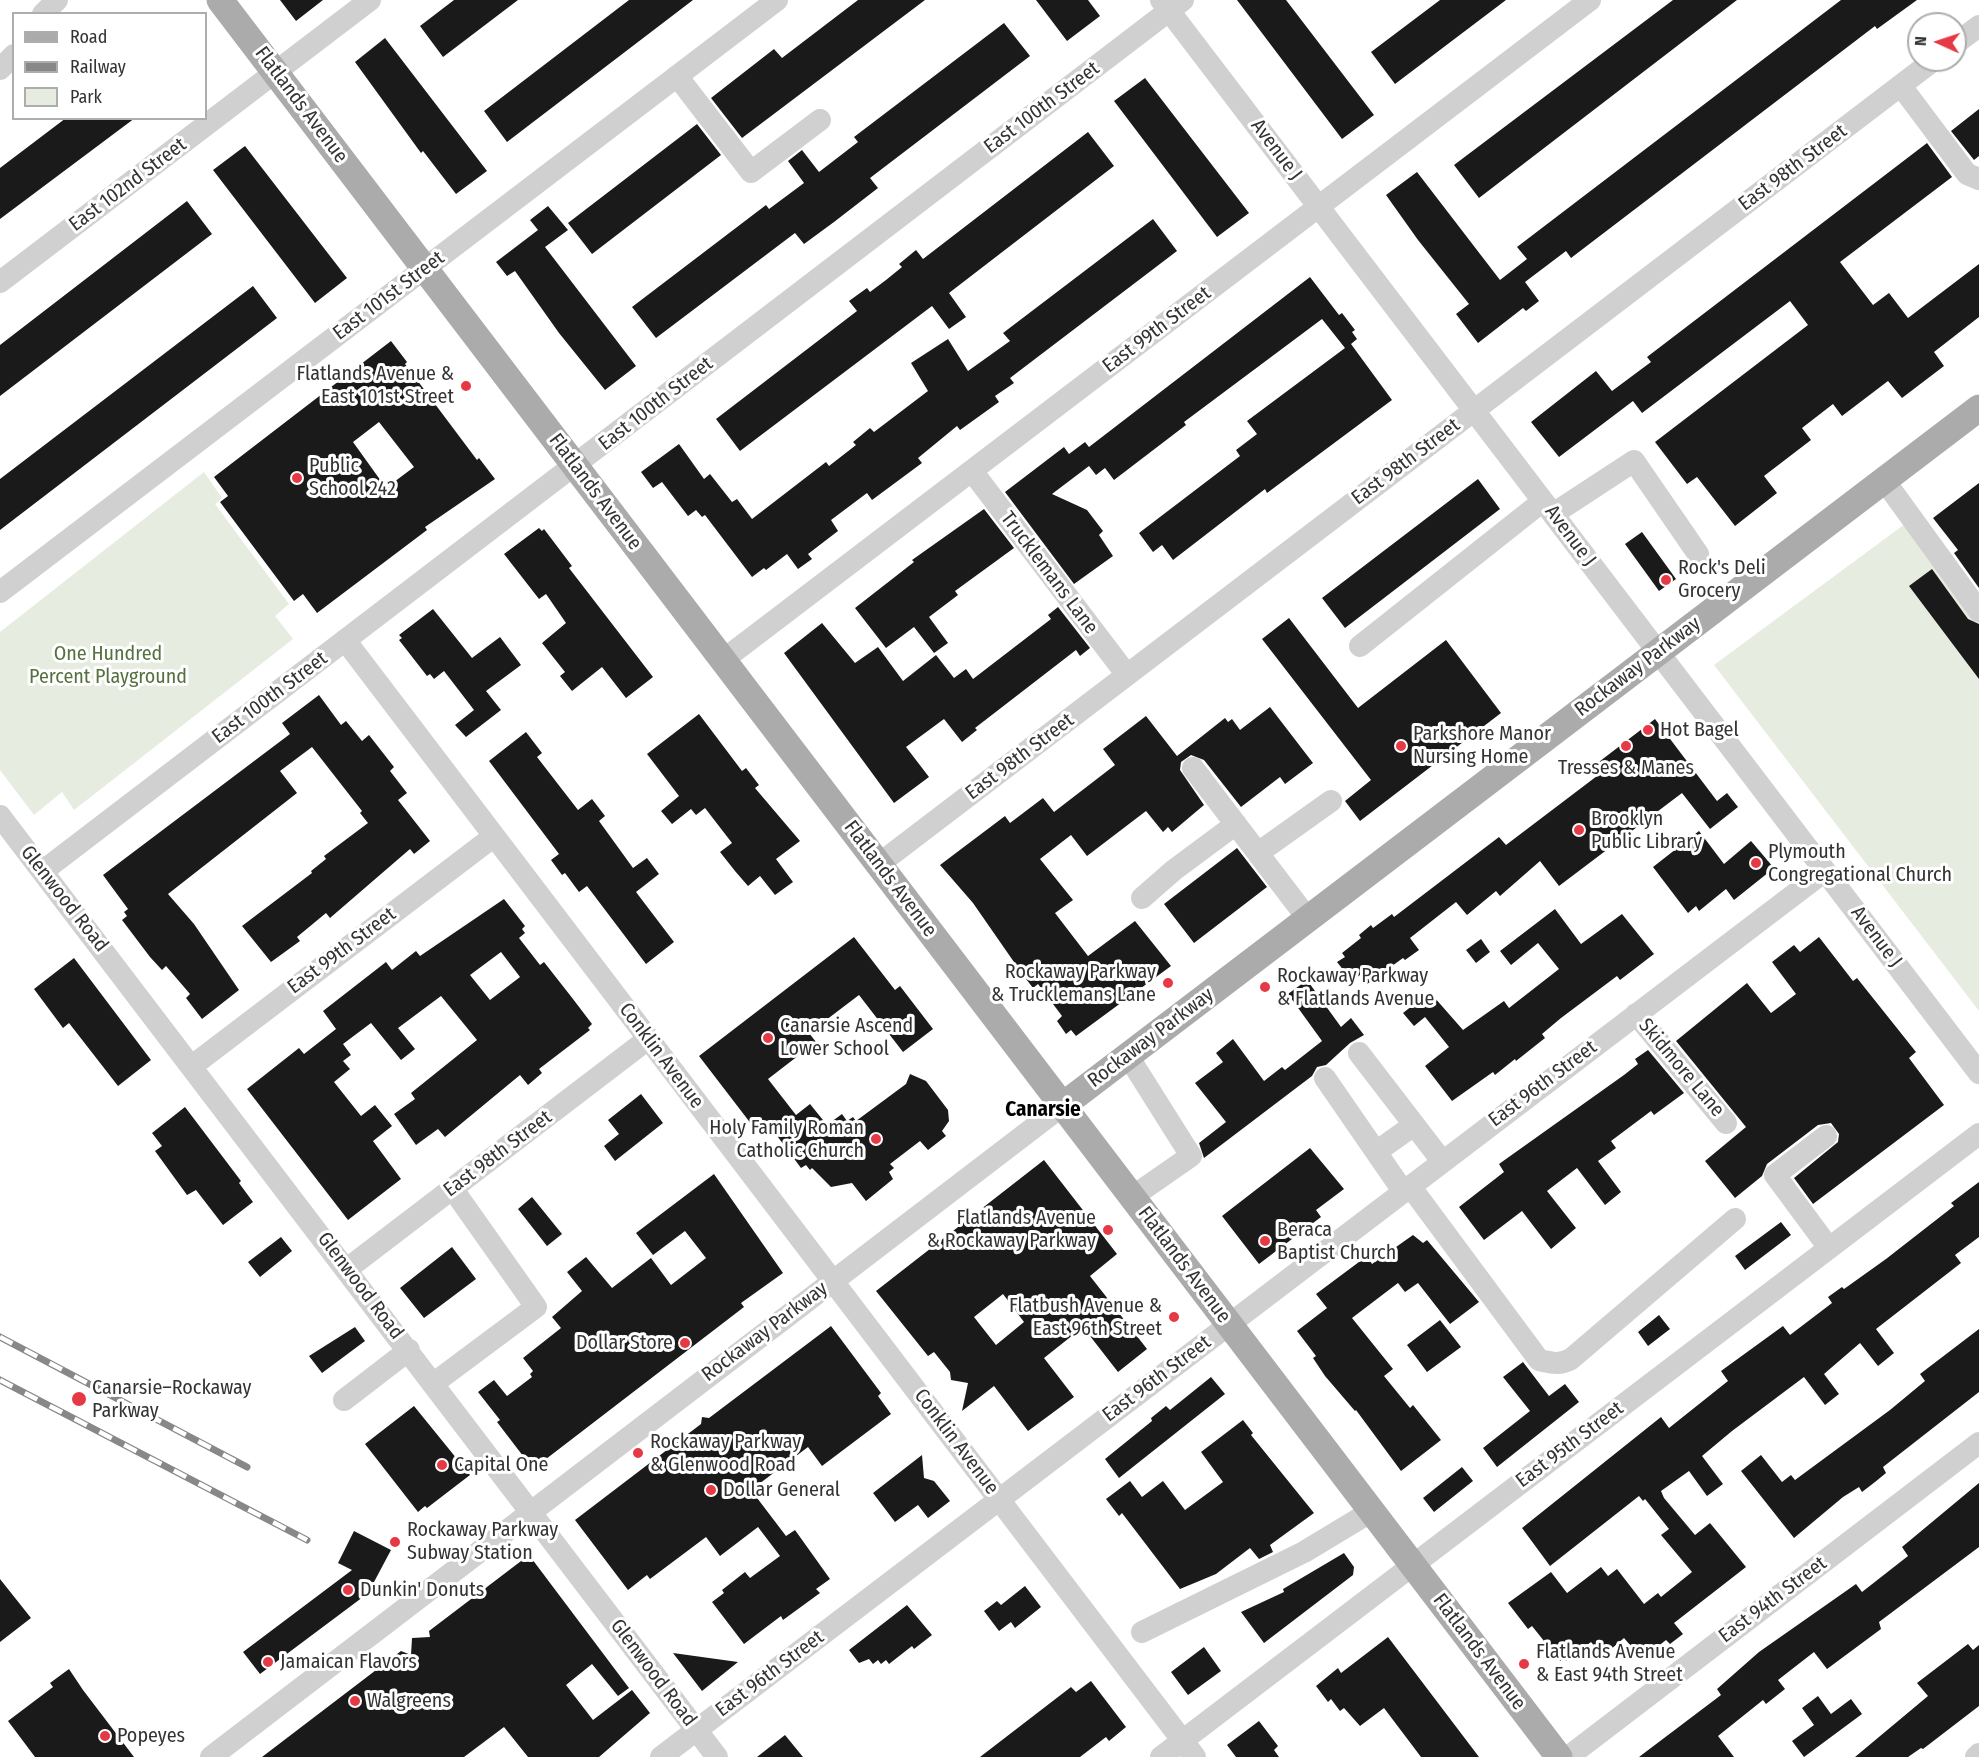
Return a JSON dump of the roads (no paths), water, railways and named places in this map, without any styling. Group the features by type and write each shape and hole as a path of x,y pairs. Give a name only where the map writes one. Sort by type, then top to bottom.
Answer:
{"main road":[{"name":"Flatlands Avenue","path":"220,0 1559,1757"},
{"name":"Rockaway Parkway","path":"1062,1106 1979,408"}],"street":[{"path":"45,12 57,0"},
{"name":"East 102nd Street","path":"0,282 370,0"},
{"name":"East 101st Street","path":"0,592 777,0"},
{"name":"East 99th Street","path":"723,660 1590,0"},
{"name":"Avenue J","path":"1171,3 1319,207 1979,1073"},
{"name":"East 100th Street","path":"42,871 575,466 1171,3"},
{"path":"0,69 12,58"},
{"name":"East 98th Street","path":"879,864 1919,72"},
{"path":"677,76 751,172 820,120"},
{"path":"1901,86 1967,174 1979,180"},
{"path":"1360,646 1548,507 1634,461 1698,554"},
{"name":"Trucklemans Lane","path":"972,471 1126,675"},
{"path":"1884,480 1979,611"},
{"name":"Conklin Avenue","path":"345,640 1189,1749"},
{"path":"1193,768 1308,919"},
{"path":"1258,853 1330,801"},
{"name":"Glenwood Road","path":"0,816 717,1757"},
{"path":"1142,898 1174,870 1236,824"},
{"name":"East 99th Street","path":"192,1066 493,837"},
{"name":"East 96th Street","path":"661,1757 1825,870"},
{"name":"Skidmore Lane","path":"1635,1014 1726,1123"},
{"name":"East 98th Street","path":"347,1269 648,1039"},
{"path":"1359,1053 1442,1161"},
{"path":"1128,1056 1191,1156 1132,1197"},
{"path":"1325,1078 1376,1152 1539,1360 1562,1364 1571,1359 1735,1219"},
{"name":"Rockaway Parkway","path":"211,1757 1062,1106"},
{"path":"1376,1152 1414,1125"},
{"name":"East 95th Street","path":"1161,1757 1189,1749 1413,1565 1979,1134"},
{"path":"1826,1136 1775,1175 1829,1248"},
{"path":"434,1383 536,1307 452,1188"},
{"path":"344,1400 409,1350"},
{"name":"East 94th Street","path":"1568,1757 1979,1443"},
{"path":"1142,1632 1304,1552 1372,1511"}],"railway":[{"path":"0,1337 247,1467"},
{"path":"0,1380 307,1540"}],"place":[{"name":"Flatlands Avenue & East 101st Street","path":"466,386"},
{"name":"Public School 242","path":"297,478"},
{"name":"Rock's Deli Grocery","path":"1666,580"},
{"name":"Hot Bagel","path":"1648,730"},
{"name":"Parkshore Manor Nursing Home","path":"1401,746"},
{"name":"Tresses & Manes","path":"1626,746"},
{"name":"Brooklyn Public Library","path":"1579,830"},
{"name":"Plymouth Congregational Church","path":"1756,863"},
{"name":"Rockaway Parkway & Trucklemans Lane","path":"1168,983"},
{"name":"Rockaway Parkway & Flatlands Avenue","path":"1265,987"},
{"name":"Canarsie Ascend Lower School","path":"768,1038"},
{"name":"Holy Family Roman Catholic Church","path":"876,1139"},
{"name":"Flatlands Avenue & Rockaway Parkway","path":"1108,1230"},
{"name":"Beraca Baptist Church","path":"1265,1241"},
{"name":"Flatbush Avenue & East 96th Street","path":"1174,1317"},
{"name":"Dollar Store","path":"685,1343"},
{"name":"Canarsie–Rockaway Parkway","path":"79,1399"},
{"name":"Rockaway Parkway & Glenwood Road","path":"638,1453"},
{"name":"Capital One","path":"442,1465"},
{"name":"Dollar General","path":"711,1490"},
{"name":"Rockaway Parkway Subway Station","path":"395,1542"},
{"name":"Dunkin' Donuts","path":"348,1590"},
{"name":"Jamaican Flavors","path":"268,1662"},
{"name":"Flatlands Avenue & East 94th Street","path":"1524,1664"},
{"name":"Walgreens","path":"355,1701"},
{"name":"Popeyes","path":"105,1736"}],"district":[{"name":"Canarsie","path":"1043,1110"}],"park label":[{"name":"One Hundred Percent Playground","path":"108,666"}]}
